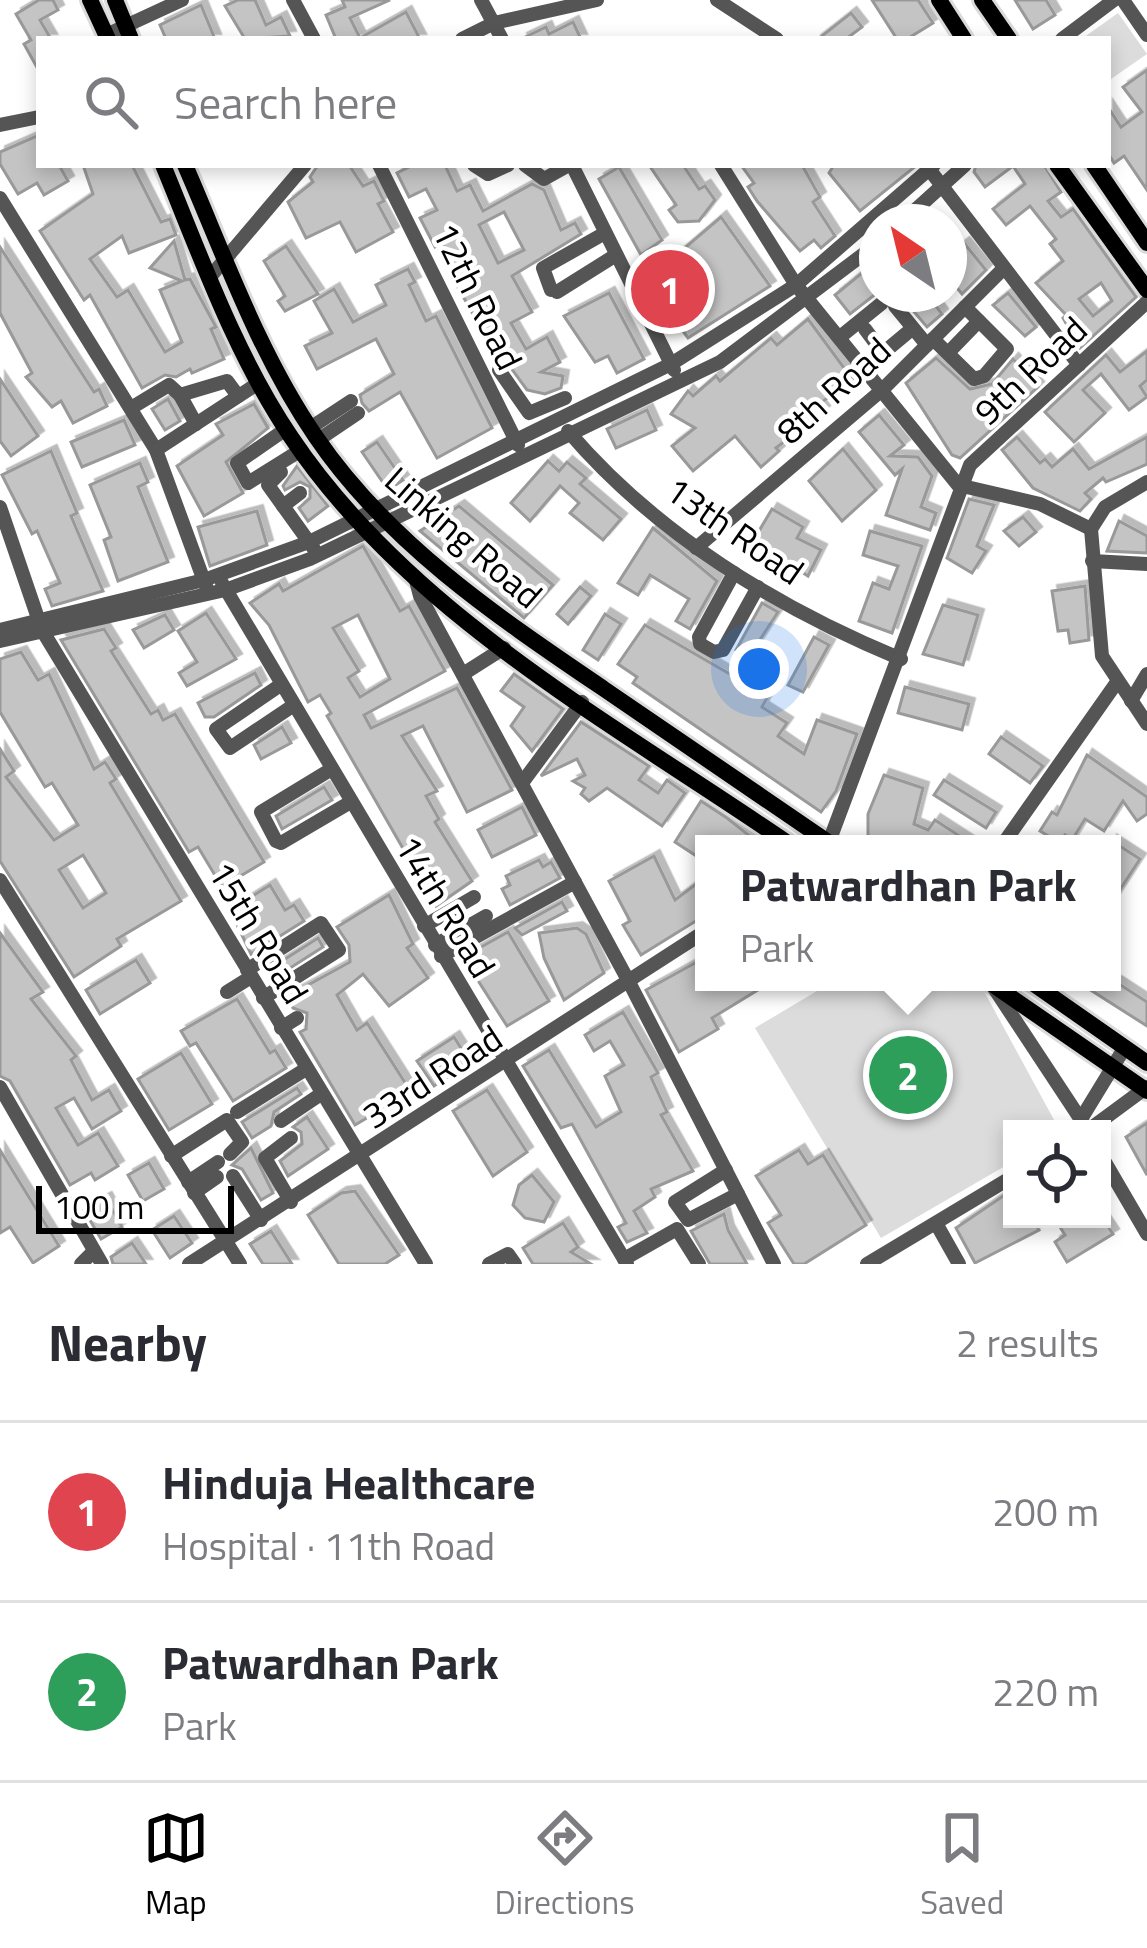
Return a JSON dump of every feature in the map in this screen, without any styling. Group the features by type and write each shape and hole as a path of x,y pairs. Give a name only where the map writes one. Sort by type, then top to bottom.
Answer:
{"main road":[{"path":"91,0 107,36"},
{"path":"115,0 128,33"},
{"path":"939,0 962,36"},
{"path":"982,0 1007,36"},
{"name":"Linking Road","path":"164,168 255,379 302,452 361,526 415,577 504,648 776,835"},
{"name":"Linking Road","path":"186,168 278,377 314,434 379,515 519,631 818,835"},
{"path":"1059,168 1147,290"},
{"path":"1096,168 1147,243"},
{"path":"504,648 519,631"},
{"path":"1002,991 1146,1089"},
{"path":"1044,991 1147,1063"}],"street":[{"path":"128,33 182,0"},
{"path":"293,0 312,36"},
{"path":"482,0 500,36"},
{"path":"468,36 494,23 597,0"},
{"path":"717,0 772,36"},
{"path":"1066,36 1119,0 1147,34"},
{"path":"0,124 36,118"},
{"path":"211,277 302,168"},
{"name":"12th Road","path":"382,168 497,372 523,454"},
{"path":"534,168 544,179 565,168"},
{"path":"572,168 599,237 681,382"},
{"path":"723,168 796,286 958,485 1040,504 1090,529"},
{"path":"0,630 214,585 361,526 518,437 532,417 670,364 796,286 930,168"},
{"path":"931,168 941,188 1079,365"},
{"path":"923,204 962,168"},
{"name":"14th Road","path":"0,198 160,447 214,585 506,1063 633,1260"},
{"path":"599,237 542,268 554,291 609,256"},
{"path":"379,515 681,382 809,299 859,259"},
{"name":"8th Road","path":"967,305 1003,268"},
{"name":"9th Road","path":"958,485 970,465 1147,302"},
{"path":"847,346 888,304 926,346 948,353 976,380 1007,352 967,309"},
{"name":"8th Road","path":"696,548 882,390 960,312"},
{"path":"948,353 979,321"},
{"path":"847,346 866,327"},
{"path":"866,327 883,353 908,329"},
{"path":"891,348 906,367"},
{"path":"497,372 532,417"},
{"path":"160,447 255,379"},
{"path":"180,395 227,381 235,391"},
{"path":"135,406 172,384 196,424"},
{"name":"13th Road","path":"564,404 570,434 696,548 832,630 902,659"},
{"path":"314,434 354,407"},
{"path":"286,429 237,463 248,483 302,452"},
{"path":"302,452 268,482 314,548"},
{"path":"1147,482 1105,507 1090,529 1102,656 1147,724"},
{"path":"833,835 902,659 958,485"},
{"path":"283,506 300,493"},
{"name":"15th Road","path":"0,507 40,625 249,974 291,1022 306,1070 426,1264"},
{"path":"1092,561 1147,564"},
{"path":"734,573 699,637 700,644 714,652 723,650 758,587"},
{"path":"415,577 629,982 721,1173 774,1264"},
{"path":"0,641 40,625"},
{"path":"464,674 504,648"},
{"path":"1130,701 1147,674"},
{"path":"1009,835 1118,682"},
{"path":"282,698 230,748 215,728 282,698"},
{"path":"522,784 582,701"},
{"path":"335,787 279,843 261,816 335,787"},
{"path":"0,880 175,1153 191,1188 240,1264"},
{"path":"438,951 575,882"},
{"path":"424,926 474,897"},
{"path":"438,951 486,916"},
{"path":"227,992 262,961 321,923 339,950 277,1001 262,961"},
{"name":"33rd Road","path":"189,1264 360,1159 695,938"},
{"path":"995,991 1082,1120"},
{"path":"1089,1120 1125,1047"},
{"path":"237,1112 306,1070"},
{"path":"0,1087 98,1257 82,1264"},
{"path":"1096,1120 1146,1089"},
{"path":"281,1121 321,1094"},
{"path":"175,1153 227,1120 242,1142 224,1167 191,1188"},
{"path":"291,1138 265,1158 291,1202"},
{"path":"175,1153 188,1165"},
{"path":"224,1167 261,1220"},
{"path":"1111,1172 1147,1234"},
{"path":"721,1173 675,1202 688,1220 734,1196"},
{"path":"867,1264 1003,1183"},
{"path":"937,1225 959,1264"},
{"path":"633,1260 677,1229 699,1264"},
{"path":"489,1264 508,1254 515,1264"}],"shaded area":[{"path":"1118,13 1147,54 1111,79 1111,36 1086,36"},
{"path":"817,991 984,991 1054,1120 1003,1120 1003,1167 881,1238 755,1028"}],"building":[{"path":"39,0 53,0 58,10 40,20 49,36 36,36 36,66 24,44 31,40 16,14"},
{"path":"255,0 266,25 281,17 290,36 243,36 225,6"},
{"path":"342,0 390,0 350,18 359,36 335,36 326,15 345,7"},
{"path":"872,0 918,0 933,23 912,36 895,36"},
{"path":"1015,0 1046,0 1055,15 1033,29"},
{"path":"201,5 214,36 165,36 160,25"},
{"path":"406,12 418,36 364,36"},
{"path":"851,13 862,27 850,36 822,36"},
{"path":"573,22 580,36 527,36 546,27 549,34"},
{"path":"1147,70 1147,190 1124,156 1114,163 1111,158 1111,112 1121,127 1142,112 1123,87"},
{"path":"36,136 36,168 61,168 68,181 44,195 37,183 18,194 0,164 0,152"},
{"path":"84,168 134,168 161,222 170,219 176,235 129,253 122,236 90,259 117,297 128,290 165,352 182,342 160,290 182,281 150,268 174,241 185,280 190,279 216,327 211,329 224,359 192,373 190,369 176,377 165,375 142,388 90,295 84,300 40,231 93,194"},
{"path":"316,168 351,168 363,186 374,181 384,201 378,204 393,232 356,252 340,222 306,238 288,202 313,182 310,177"},
{"path":"407,168 446,168 457,191 470,185 483,211 532,184 544,190 561,230 575,223 581,234 512,276 532,312 511,323 526,349 547,337 560,362 541,372 563,376 561,388 545,394 527,390 508,364 510,355 497,331 486,337 456,284 461,281 442,243 435,247 420,218 437,210 426,189 409,197 397,173","holes":["504,212 524,250 498,263 479,225"]},
{"path":"620,168 662,240 641,255 599,179"},
{"path":"651,168 685,168 699,189 705,186 715,200 699,221 678,222 669,210 676,205"},
{"path":"743,168 804,168 820,197 813,202 835,236 821,248 814,240 800,251 757,201 748,187 754,183"},
{"path":"832,168 913,168 869,204 859,204 859,210 829,173"},
{"path":"975,168 1010,168 985,187"},
{"path":"1014,168 1046,168 1061,192 1048,201 1061,217 1073,209 1136,297 1080,348 1063,318 1066,315 1036,283 1063,261 1050,244 1056,239 1030,206 1006,225 993,209 1025,184","holes":["1101,283 1112,301 1093,316 1079,299"]},
{"path":"721,217 770,286 688,338 646,281"},
{"path":"286,246 318,294 285,311 278,301 285,296 264,261"},
{"path":"0,247 107,406 73,423 61,401 52,407 26,377 32,373 0,313"},
{"path":"967,247 986,270 967,289"},
{"path":"408,269 415,282 409,285 426,321 436,316 492,428 437,458 400,392 369,411 362,403 360,395 394,374 376,339 317,369 305,346 332,333 314,301 334,289 353,322 386,305 376,285"},
{"path":"859,275 859,307 850,314 835,295"},
{"path":"609,293 644,359 617,373 608,356 595,362 564,316"},
{"path":"1008,293 1036,327 1025,336 993,305"},
{"path":"914,312 940,312 942,314 927,327"},
{"path":"808,319 853,380 819,404 824,411 776,448 779,451 761,467 735,436 693,471 672,446 695,428 671,414 688,391 693,396 716,376 720,381 771,338 777,345"},
{"path":"1147,351 1147,380 1140,386 1147,397 1129,410 1101,374 1083,390 1105,413 1074,442 1045,412 1106,355 1120,372"},
{"path":"936,358 970,389 992,384 1013,359 1038,387 960,458 952,455 906,383"},
{"path":"0,379 38,436 11,456 0,441"},
{"path":"168,399 180,421 165,430 152,409"},
{"path":"254,404 268,428 226,462 243,493 204,516 177,466 223,435 216,424"},
{"path":"647,410 656,430 616,448 607,429"},
{"path":"879,415 904,445 890,456 918,457 932,476 921,507 936,513 930,530 886,515 902,469 895,475 859,432"},
{"path":"124,420 135,445 82,467 71,442"},
{"path":"1017,437 1040,463 1045,459 1052,467 1073,449 1089,469 1147,437 1147,464 1106,482 1103,478 1085,493 1091,499 1080,511 1033,488 1002,450"},
{"path":"377,442 403,480 388,490 362,452"},
{"path":"843,449 876,490 842,521 809,481"},
{"path":"51,451 77,513 71,516 103,591 52,606 45,589 60,583 37,531 32,534 2,475"},
{"path":"548,461 559,471 567,462 586,478 580,484 621,519 603,540 570,513 579,503 560,486 530,521 511,503"},
{"path":"140,463 148,482 138,487 168,562 118,581 104,540 111,537 90,485"},
{"path":"297,466 328,506 308,521 299,508 310,498 310,487 300,482 285,490 283,486"},
{"path":"969,499 994,505 977,546 986,551 972,573 947,558"},
{"path":"459,506 553,585 524,618 420,531"},
{"path":"772,509 803,527 797,538 821,550 808,576 753,541"},
{"path":"257,511 267,545 210,566 198,527"},
{"path":"1023,517 1036,532 1019,546 1004,531"},
{"path":"1119,521 1147,536 1147,553 1107,551"},
{"path":"653,528 717,581 690,629 676,621 689,599 650,575 638,595 618,583"},
{"path":"870,531 922,546 892,633 859,621 873,583 889,589 898,566 863,555"},
{"path":"363,546 400,611 409,606 445,671 364,715 371,728 457,688 512,790 467,812 423,726 402,736 437,791 426,796 439,819 435,822 472,881 436,906 327,716 331,713 320,695 308,702 269,625 250,603 279,584 283,591","holes":["358,615 390,679 360,697 348,678 359,671 333,628"]},
{"path":"1085,586 1089,640 1070,643 1068,630 1058,631 1052,591"},
{"path":"580,587 591,596 568,624 557,614"},
{"path":"762,603 778,612 748,658 736,650"},
{"path":"943,605 978,615 963,665 923,654"},
{"path":"206,613 236,659 187,686 179,673 197,662 178,631"},
{"path":"605,614 621,624 598,660 583,650"},
{"path":"165,615 174,630 144,648 133,630"},
{"path":"645,625 768,696 762,707 787,723 778,736 804,754 817,720 857,734 836,791 821,812 633,683 637,677 618,664"},
{"path":"104,629 116,648 111,651 151,714 158,710 163,720 175,714 264,862 222,887 198,847 189,852 61,640"},
{"path":"814,637 829,645 803,692 788,685"},
{"path":"21,652 38,680 49,674 94,769 105,762 116,779 110,783 181,901 117,939 121,946 74,977 0,861 0,749 14,771 6,777 54,840 78,825 52,783 45,787 0,712 0,659","holes":["83,855 106,893 83,908 59,870"]},
{"path":"255,673 261,685 214,717 205,717 198,703"},
{"path":"514,674 563,709 532,751 511,726 524,707 501,691"},
{"path":"905,687 969,704 962,730 898,713"},
{"path":"581,722 649,766 639,780 658,793 667,780 685,793 662,826 607,788 589,801 581,794 585,788 573,781 585,775 577,759 541,776"},
{"path":"282,727 291,743 261,759 254,745"},
{"path":"1001,737 1043,766 1030,783 989,754"},
{"path":"1087,755 1147,797 1147,814 1137,821 1123,801 1104,831 1085,819 1075,835 1040,831 1052,812 1057,815"},
{"path":"884,775 923,788 914,824 928,830 935,820 958,835 868,835 868,814"},
{"path":"944,780 996,812 986,828 934,795"},
{"path":"324,787 332,800 282,829 276,816"},
{"path":"701,801 749,835 695,835 695,855 675,842"},
{"path":"522,807 536,835 492,857 478,830"},
{"path":"1121,847 1140,859 1121,888"},
{"path":"654,856 675,900 695,885 695,922 641,955 623,925 630,921 609,881"},
{"path":"539,860 543,867 551,862 560,878 510,905 502,889 510,885 506,876"},
{"path":"270,885 285,910 294,905 304,921 251,954 230,910"},
{"path":"389,895 413,944 407,948 428,978 389,1006 363,974 337,995 357,1030 367,1023 411,1092 355,1125 300,1032 306,1029 307,1013 293,1008 288,996 350,962 349,945 337,927"},
{"path":"562,902 567,911 522,935 515,928"},
{"path":"577,928 586,934 604,973 564,1000 544,958 539,933"},
{"path":"508,932 549,1001 507,1026 463,957"},
{"path":"0,933 43,992 31,999 76,1056 71,1060 92,1100 109,1090 121,1111 92,1129 74,1098 56,1108 78,1145 98,1133 118,1166 95,1180 91,1173 70,1185 10,1081 0,1076"},
{"path":"318,938 323,947 276,977 271,968"},
{"path":"136,960 150,983 100,1014 86,990"},
{"path":"695,963 695,991 756,991 712,1018 718,1029 679,1052 646,990"},
{"path":"1121,985 1147,1002 1147,1026 1092,991 1121,991"},
{"path":"237,999 270,1053 275,1050 286,1068 233,1101 196,1043 190,1046 181,1031"},
{"path":"623,1012 658,1073 651,1077 667,1112 661,1115 693,1171 651,1189 655,1197 634,1211 647,1233 627,1242 618,1227 626,1223 572,1124 561,1128 523,1066 549,1050 596,1127 621,1112 605,1076 624,1065 610,1041 594,1051 585,1035"},
{"path":"454,1037 470,1062 434,1086 417,1061"},
{"path":"181,1053 212,1104 169,1130 138,1079"},
{"path":"297,1088 301,1094 274,1112 271,1126 252,1138 242,1122"},
{"path":"487,1090 527,1152 493,1176 453,1111"},
{"path":"307,1117 328,1149 288,1176 280,1161 302,1144 301,1132 293,1127"},
{"path":"1147,1123 1147,1175 1126,1137"},
{"path":"251,1148 273,1193 261,1200 242,1169 232,1165"},
{"path":"0,1150 59,1246 33,1263 10,1227 0,1233"},
{"path":"799,1150 808,1164 823,1155 866,1225 804,1264 794,1264 768,1223 781,1215 756,1176"},
{"path":"149,1163 164,1189 143,1201 128,1175"},
{"path":"532,1175 554,1202 544,1222 525,1218 513,1205 519,1185"},
{"path":"355,1191 399,1255 385,1264 339,1264 308,1215 341,1193"},
{"path":"1003,1196 1003,1228 1039,1230 975,1263 956,1228"},
{"path":"106,1198 122,1227 101,1239 84,1210"},
{"path":"724,1214 747,1264 710,1264 691,1231"},
{"path":"174,1216 192,1243 170,1258 152,1230"},
{"path":"563,1223 578,1247 571,1252 591,1264 533,1264 523,1248"},
{"path":"1061,1228 1109,1228 1113,1234 1067,1262 1055,1242 1065,1235"},
{"path":"271,1231 292,1264 263,1264 250,1244"},
{"path":"132,1243 146,1264 113,1264 111,1257"}],"place":[{"name":"Hinduja Healthcare","path":"670,289"},
{"name":"Patwardhan Park","path":"908,1075"}]}
